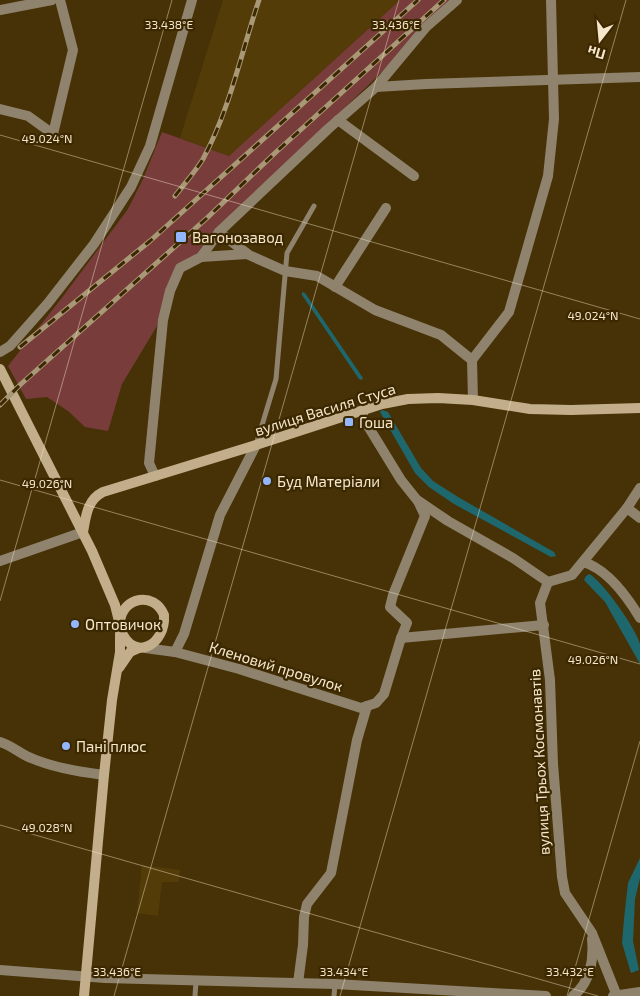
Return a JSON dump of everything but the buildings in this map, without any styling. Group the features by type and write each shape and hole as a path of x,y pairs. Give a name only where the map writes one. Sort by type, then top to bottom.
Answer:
{"main road":[{"path":"0,369 83,532 111,594 120,627 121,640 104,775 84,996"},
{"name":"вулиця Василя Стуса","path":"83,532 91,502 96,496 382,404 408,399 438,398 473,400 530,409 640,408"},
{"path":"111,594 120,600 134,602 144,599 155,602 164,615 161,633 155,642 127,656 116,673"},
{"path":"134,602 122,613 120,627 128,642 142,648"}],"street":[{"path":"0,10 52,0"},
{"path":"0,109 28,116 53,134 74,50 60,0"},
{"path":"0,352 10,346 48,303 94,244 131,187 150,146 192,0"},
{"path":"155,476 149,463 163,320 170,291 180,268 200,257 219,232 338,120 376,87 426,27 457,0"},
{"path":"473,400 472,360 510,312 548,176 554,119 551,0"},
{"path":"376,87 640,77"},
{"path":"338,120 414,176"},
{"path":"335,287 386,208"},
{"path":"219,232 247,254 285,271 317,276 375,310 441,335 472,360"},
{"path":"200,257 247,254"},
{"path":"298,983 304,917 307,904 331,873 357,740 367,706 376,703 384,694 401,638 408,623 390,607 393,595 425,516 417,500 401,480 363,418 363,410"},
{"path":"175,652 184,634 220,515 256,445"},
{"path":"417,500 448,521 513,558 548,582 572,575 627,508 640,488"},
{"path":"627,508 640,518"},
{"path":"0,561 83,532"},
{"path":"584,562 593,565 608,578 624,595 640,618"},
{"name":"вулиця Трьох Космонавтів","path":"548,582 540,603 550,680 553,764 562,877 565,892 592,933 617,996"},
{"path":"401,638 544,625"},
{"name":"Кленовий провулок","path":"142,648 175,652 240,669 361,708 367,706"},
{"path":"0,742 12,746 29,758 78,771 104,775"},
{"path":"573,996 586,983 590,972 593,948 592,933"},
{"path":"0,970 85,977 335,984 546,996"},
{"path":"613,996 640,992"}],"lane":[{"path":"256,445 276,379 288,253 314,206"},
{"path":"195,996 196,981"},
{"path":"334,996 335,984"}],"shaded area":[{"path":"223,0 400,0 229,156 180,138"},
{"path":"400,0 456,0 202,246 197,255 177,267 157,326 122,384 108,431 85,427 68,411 47,397 26,399 8,366 128,209 143,179 162,132 229,156"},
{"path":"142,865 180,870 179,882 162,882 158,916 137,913"}],"water":[{"path":"302,292 305,293 363,378 362,380 359,379 302,295"},
{"path":"382,410 388,412 421,468 433,481 554,552 556,556 551,557 454,504 429,487 415,473 380,412"},
{"path":"589,574 610,595 633,628 640,644 640,664 605,602 584,580"},
{"path":"640,858 640,878 635,899 633,941 639,970 631,973 622,943 628,883"}],"railway":[{"path":"175,196 200,164 221,121 259,0"},
{"path":"20,347 150,241 418,0"},
{"path":"0,405 444,0"}],"place":[{"name":"Вагонозавод","path":"181,237"},
{"name":"Гоша","path":"349,422"},
{"name":"Буд Матерiали","path":"267,481"},
{"name":"Оптовичок","path":"75,624"},
{"name":"Пані плюс","path":"66,746"}]}
